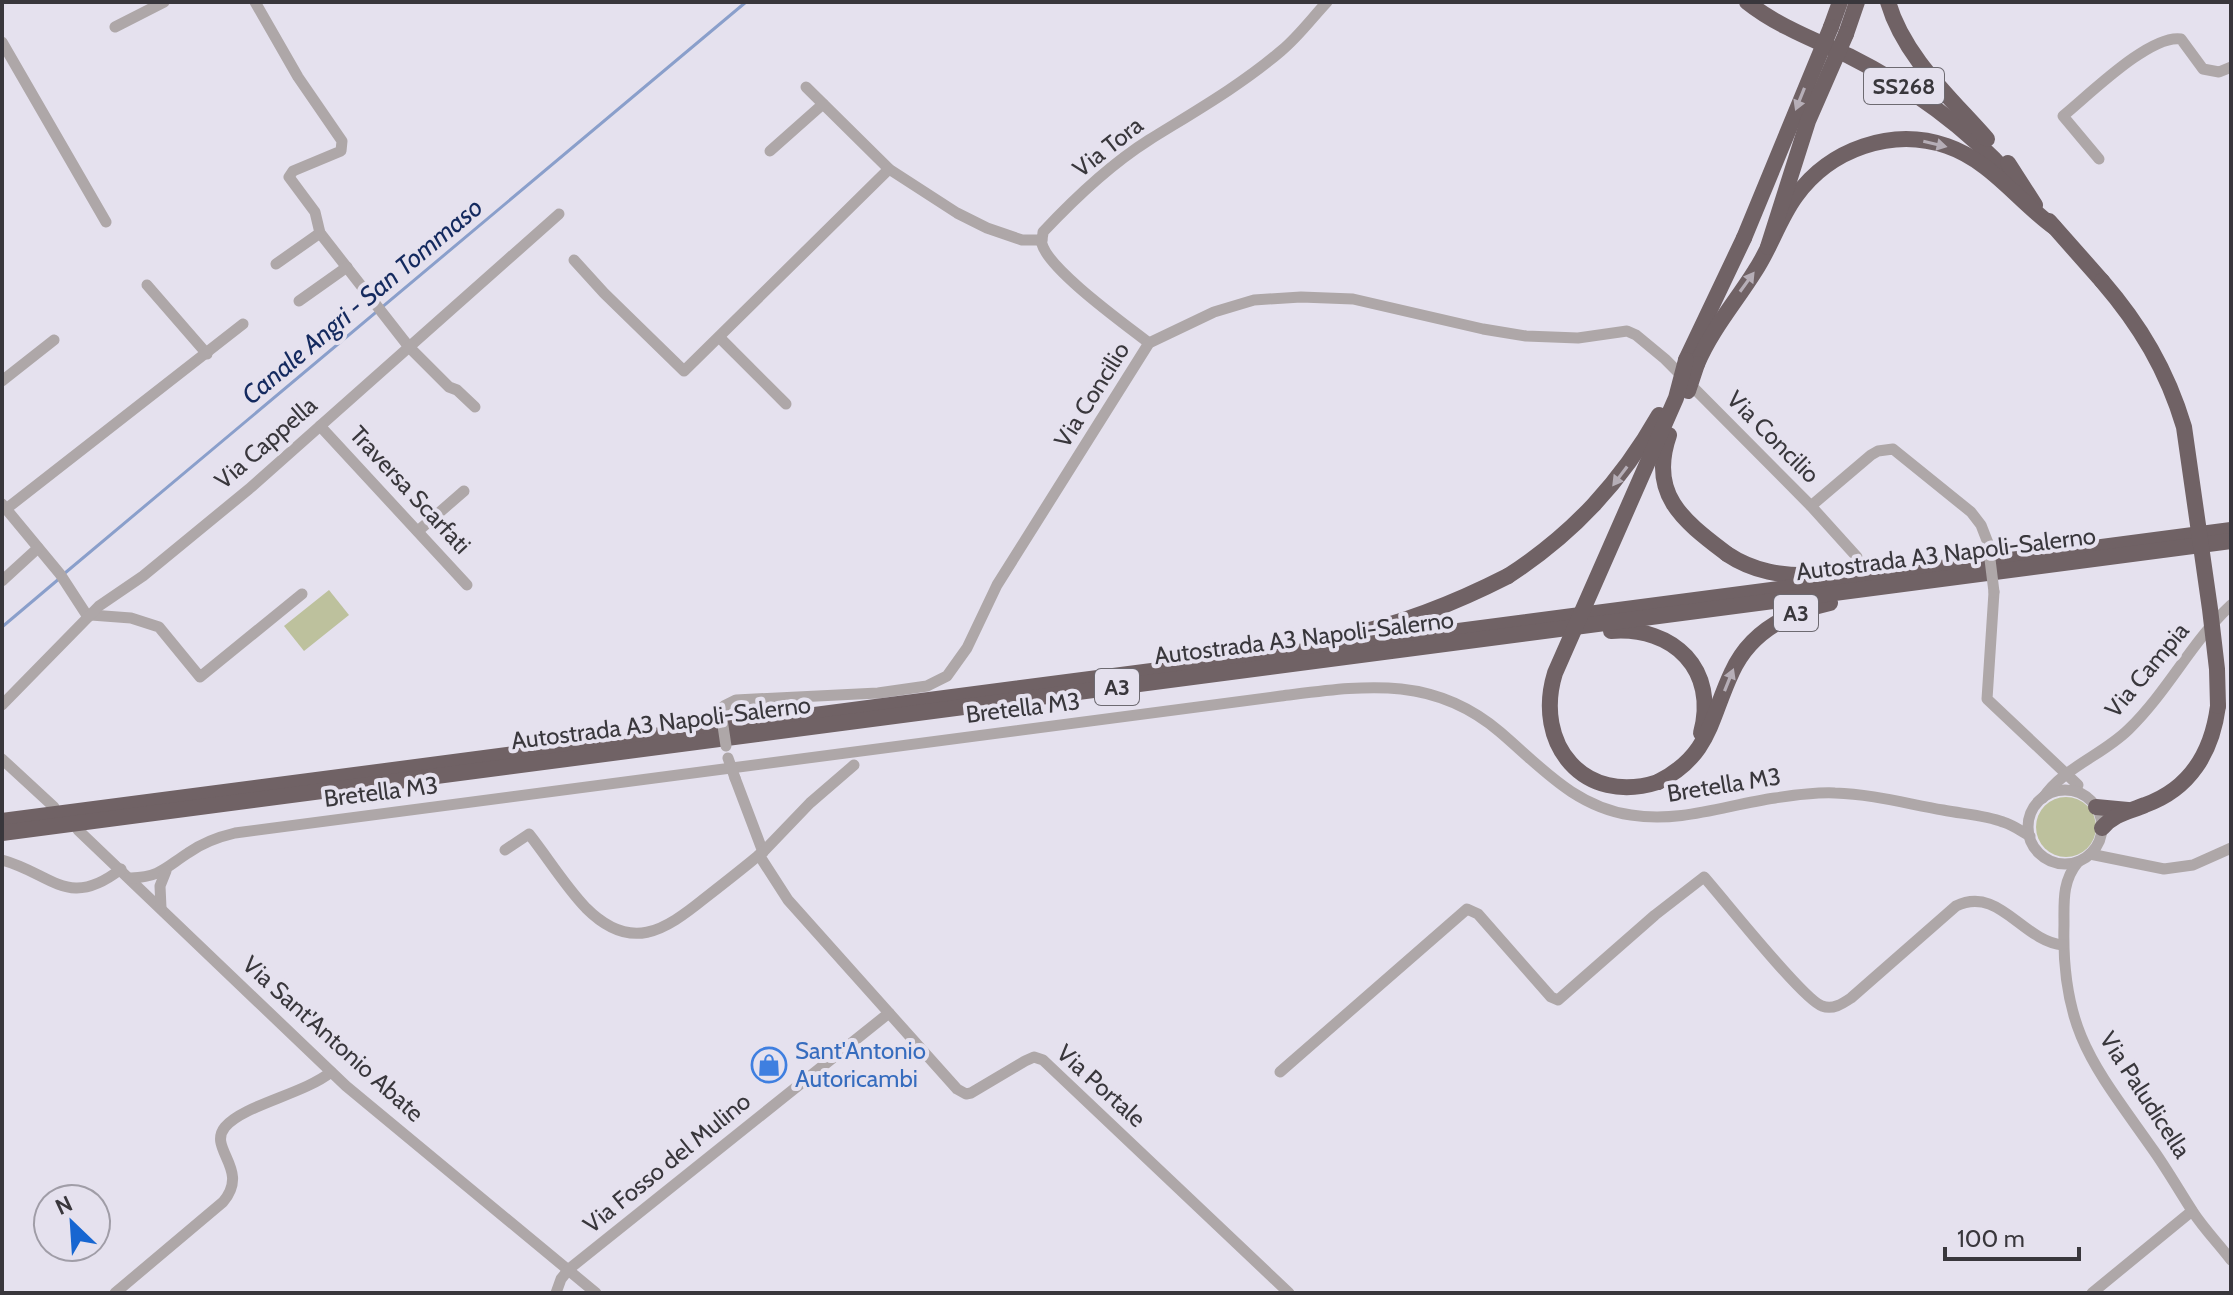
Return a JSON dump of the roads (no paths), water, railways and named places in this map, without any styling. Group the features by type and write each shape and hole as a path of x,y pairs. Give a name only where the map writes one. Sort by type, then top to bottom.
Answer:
{"highway":[{"name":"SS268","path":"1747,2 1773,20 1877,71 1930,103 1978,143 2127,310 2154,351 2176,400 2184,427 2213,635 2218,706 2213,737 2189,777 2167,795 2116,815 2102,832"},
{"name":"SS268","path":"1833,2 1838,31"},
{"name":"SS268","path":"1768,247 1838,31 1840,2"},
{"name":"SS268","path":"1744,238 1838,31 1857,2"},
{"name":"SS268","path":"1888,2 1896,24 1915,55 2010,165 2035,205"},
{"name":"SS268","path":"1768,247 1794,198 1825,166 1858,147 1903,140 1948,146 1973,158 2054,227"},
{"name":"A3","path":"1744,238 1555,673 1548,706 1554,738 1561,751 1582,773 1613,786 1630,788 1658,782 1688,763 1707,737 1741,656 1774,624 1818,605 1887,594 1968,570"},
{"name":"A3","path":"1170,668 1392,624 1466,597 1508,576 1552,546 1601,499 1644,440 1768,247"},
{"name":"A3","path":"1692,362 1665,445 1663,473 1668,496 1680,516 1727,554 1753,569 1788,575 1912,565 1968,570"},
{"name":"Autostrada A3 Napoli-Salerno","path":"2,833 1476,640 2231,530"},
{"name":"Autostrada A3 Napoli-Salerno","path":"2,821 1170,668 1968,570 2231,541"},
{"name":"A3","path":"1476,640 1559,637 1615,630 1635,631 1665,639 1687,657 1701,681 1706,707 1696,750"},
{"name":"SS268","path":"2086,796 2129,810"}],"street":[{"path":"115,27 164,2"},
{"path":"255,2 298,77 342,141 341,151 290,173 289,177 315,212 320,233 409,347 449,387 457,390 475,407"},
{"name":"Via Tora","path":"1042,240 1043,232 1114,166 1251,74 1283,49 1327,2"},
{"path":"2099,159 2063,116 2148,47 2172,37 2181,39 2203,69 2219,72 2231,67"},
{"path":"2,42 106,222"},
{"path":"806,87 889,169 957,213 987,228 1022,240 1042,240 1055,264 1149,343"},
{"path":"770,151 823,104"},
{"path":"574,260 684,371 889,169"},
{"name":"Via Cappella","path":"2,705 89,616 249,489 559,214"},
{"path":"276,264 320,233"},
{"path":"299,301 347,267"},
{"path":"147,285 207,354"},
{"name":"Via Concilio","path":"761,854 727,752 722,719 724,706 736,700 878,693 927,686 947,676 967,648 997,585 1149,343 1234,305 1301,297 1353,299 1526,336 1578,338 1627,331 1665,359 1811,506 1857,557"},
{"path":"243,324 4,507 62,577 89,616 131,618 159,627 200,677 302,594"},
{"path":"720,338 786,404"},
{"path":"2,381 54,340"},
{"name":"Traversa Scarfati","path":"320,426 467,585"},
{"path":"1811,506 1871,455 1893,449 1971,512 1981,525 1988,543 1994,592 1987,699 2067,773 2086,796"},
{"path":"418,531 464,491"},
{"path":"2,581 38,548"},
{"name":"Via Campia","path":"2047,793 2067,773 2127,731 2159,697 2215,621 2231,605"},
{"name":"Bretella M3","path":"144,890 200,845 235,833 1373,687 1424,692 1463,706 1500,732 1572,794 1626,815 1646,818 1690,816 1772,798 1836,793 1863,795 2001,821 2030,836"},
{"path":"2091,757 2079,773 2102,832 2121,859"},
{"path":"2,759 54,807"},
{"path":"2052,762 2056,772 2047,793 2032,811 2030,836 2038,851 2052,861 2063,864 2078,862 2090,854 2102,832"},
{"path":"505,850 529,834 585,907 597,918 619,930 644,933 670,926 761,854 810,803 854,765"},
{"path":"2047,793 2059,791 2086,796"},
{"name":"Bretella M3","path":"2001,821 2032,811"},
{"name":"Via Sant'Antonio Abate","path":"78,830 331,1072 596,1293"},
{"path":"2090,854 2150,868 2179,868 2231,848"},
{"name":"Via Portale","path":"761,854 788,900 957,1089 966,1094 1034,1057 1043,1060 1289,1293"},
{"path":"2,860 73,889 96,885 121,869"},
{"name":"Via Paludicella","path":"2052,861 2064,890"},
{"name":"Via Paludicella","path":"2078,862 2064,890 2063,945 2068,999 2089,1057 2192,1211 2231,1260"},
{"path":"131,878 160,876 161,908"},
{"path":"1280,1072 1467,909 1478,914 1551,997 1558,1000 1655,915 1704,877 1801,989 1823,1007 1834,1007 1851,998 1956,906 1966,901 1992,903 2044,941 2063,945"},
{"name":"Via Fosso del Mulino","path":"556,1293 569,1269 889,1013"},
{"path":"115,1293 231,1192 234,1183 232,1172 221,1142 225,1127 245,1113 309,1087 331,1072"},
{"path":"2092,1293 2192,1211"}],"waterway":[{"name":"Canale Angri - San Tommaso","path":"65,573 746,2"},
{"name":"Canale Angri - San Tommaso","path":"2,627 60,578"}],"place":[{"name":"Sant'Antonio Autoricambi","path":"769,1065"}]}
